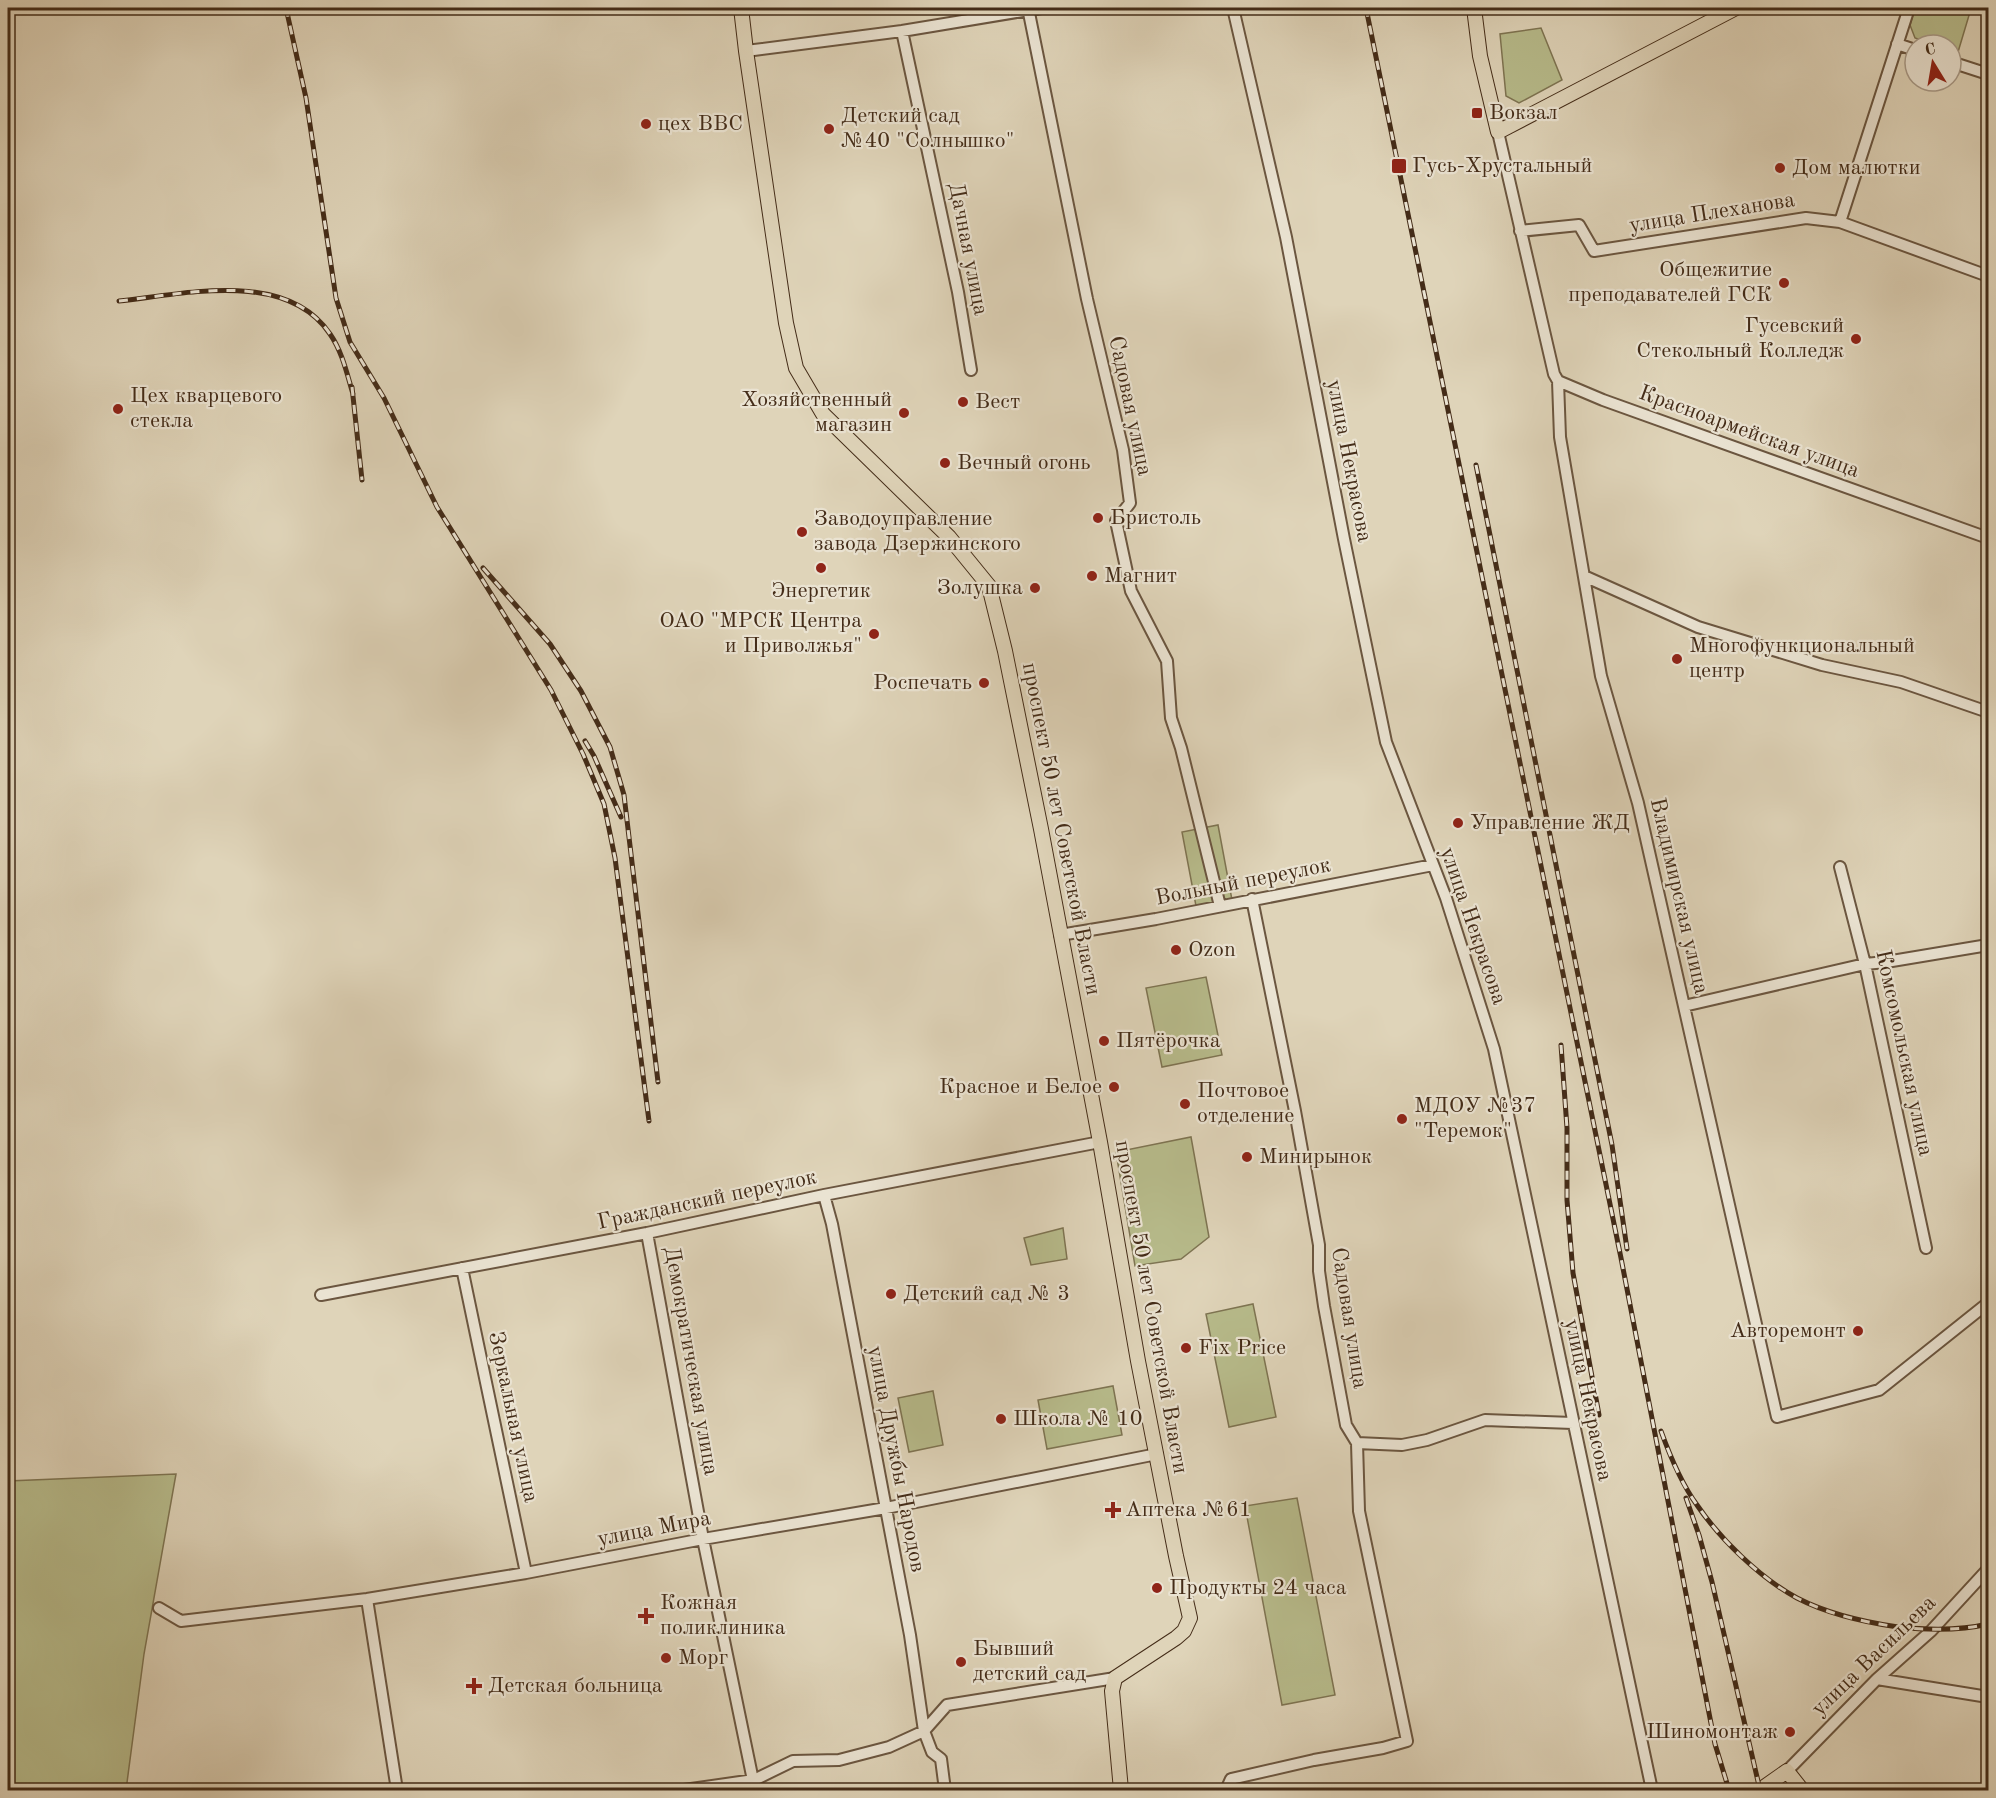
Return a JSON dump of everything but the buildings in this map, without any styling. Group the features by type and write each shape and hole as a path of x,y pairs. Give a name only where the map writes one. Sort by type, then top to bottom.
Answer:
{"main road":[{"name":"проспект 50 лет Советской Власти","path":"741,8 786,324 796,368 824,414 949,537 989,586 1005,651 1037,806 1100,1142 1138,1361 1190,1618 1184,1631 1176,1638 1113,1685"},
{"path":"1474,8 1480,56 1498,132 1736,8"},
{"path":"1113,1685 1121,1791"},
{"path":"1760,1791 1787,1771 1802,1791"}],"street":[{"path":"746,51 902,31 1041,8"},
{"name":"улица Некрасова","path":"1233,8 1286,237 1386,742 1446,898 1494,1049 1652,1791"},
{"path":"1840,222 1909,8"},
{"name":"Садовая улица","path":"1028,9 1087,299 1123,450 1130,503 1116,520 1123,556 1131,591 1167,661 1171,718 1220,906"},
{"name":"Дачная улица","path":"902,31 958,292 971,370"},
{"path":"1897,44 1903,46"},
{"path":"1963,66 1989,74"},
{"path":"1498,132 1554,374 1558,381"},
{"name":"улица Плеханова","path":"1520,231 1579,225 1594,251 1806,218 1840,222 1989,276"},
{"name":"Красноармейская улица","path":"1558,381 1603,400 1989,538"},
{"name":"Владимирская улица","path":"1558,381 1560,437 1600,676 1638,803 1777,1417 1879,1390 1989,1303"},
{"path":"1584,576 1698,627 1822,665 1901,682 1989,712"},
{"name":"Вольный переулок","path":"1060,934 1433,866"},
{"name":"Комсомольская улица","path":"1840,867 1865,964 1926,1248"},
{"name":"Садовая улица","path":"1226,1791 1231,1779 1407,1741 1359,1511 1357,1443 1346,1425 1324,1306 1319,1271 1319,1245 1299,1133 1252,899"},
{"path":"1684,1006 1865,964 1886,963 1989,945"},
{"name":"Гражданский переулок","path":"321,1295 647,1233 824,1195 1100,1142"},
{"name":"улица Дружбы Народов","path":"824,1195 832,1224 910,1635 924,1731"},
{"name":"Демократическая улица","path":"647,1233 703,1539 754,1785"},
{"name":"Зеркальная улица","path":"462,1268 526,1574"},
{"path":"1357,1443 1402,1445 1427,1440 1485,1420 1573,1423"},
{"name":"улица Мира","path":"159,1608 181,1621 367,1599 526,1574 703,1539 886,1508 1157,1454"},
{"name":"улица Васильева","path":"1787,1771 1877,1679 1931,1631 1989,1569"},
{"path":"367,1599 398,1791"},
{"path":"1877,1679 1989,1697"},
{"path":"684,1791 754,1785 793,1761 839,1760 889,1747 924,1731 947,1705 1113,1685"},
{"path":"924,1731 932,1752 941,1759 945,1791"}],"green space":[{"path":"1915,8 1955,8 1970,12 1963,35 1963,33 1913,33 1910,25"},
{"path":"1541,28 1562,80 1519,103 1506,96 1500,34"},
{"path":"1218,825 1232,900 1196,906 1182,832"},
{"path":"1206,977 1222,1055 1162,1067 1146,988"},
{"path":"1191,1137 1209,1237 1181,1259 1135,1266 1116,1152"},
{"path":"1063,1228 1067,1259 1031,1265 1024,1238"},
{"path":"1253,1304 1276,1417 1229,1427 1206,1314"},
{"path":"1113,1386 1122,1435 1047,1449 1038,1400"},
{"path":"933,1391 943,1445 909,1452 898,1398"},
{"path":"176,1474 144,1654 126,1790 8,1790 8,1481"},
{"path":"1297,1498 1335,1695 1282,1705 1245,1506"}],"railway":[{"path":"286,8 306,98 336,298 350,342 384,398 437,507 551,690 583,754 604,804 615,858 649,1121"},
{"path":"1366,8 1621,1258 1715,1744 1729,1790"},
{"path":"119,301 203,291 232,290 261,293 288,300 311,314 330,334 341,355 353,394"},
{"path":"352,387 362,480"},
{"path":"1476,465 1612,1145 1627,1249"},
{"path":"483,568 550,644 581,691 610,747 624,795 658,1082"},
{"path":"585,741 621,817"},
{"path":"1561,1045 1567,1128 1567,1200 1573,1273 1599,1415"},
{"path":"1661,1431 1681,1479 1706,1518 1742,1557 1783,1590 1821,1609 1872,1623 1921,1629 1966,1628 1988,1624"},
{"path":"1686,1498 1712,1582 1760,1790"}],"place":[{"name":"Вокзал","path":"1477,113"},
{"name":"цех ВВС","path":"646,124"},
{"name":"Детский сад №40 \"Солнышко\"","path":"829,129"},
{"name":"Гусь-Хрустальный","path":"1399,166"},
{"name":"Дом малютки","path":"1780,168"},
{"name":"Общежитие преподавателей ГСК","path":"1784,283"},
{"name":"Гусевский Стекольный Колледж","path":"1856,339"},
{"name":"Вест","path":"963,402"},
{"name":"Цех кварцевого стекла","path":"118,409"},
{"name":"Хозяйственный магазин","path":"904,413"},
{"name":"Вечный огонь","path":"945,463"},
{"name":"Бристоль","path":"1098,518"},
{"name":"Заводоуправление завода Дзержинского","path":"802,532"},
{"name":"Энергетик","path":"821,568"},
{"name":"Магнит","path":"1092,576"},
{"name":"Золушка","path":"1035,588"},
{"name":"ОАО \"МРСК Центра и Приволжья\"","path":"874,634"},
{"name":"Многофункциональный центр","path":"1677,659"},
{"name":"Роспечать","path":"984,683"},
{"name":"Управление ЖД","path":"1458,823"},
{"name":"Ozon","path":"1176,950"},
{"name":"Пятёрочка","path":"1104,1041"},
{"name":"Красное и Белое","path":"1114,1087"},
{"name":"Почтовое отделение","path":"1185,1104"},
{"name":"МДОУ №37 \"Теремок\"","path":"1402,1119"},
{"name":"Минирынок","path":"1247,1157"},
{"name":"Детский сад № 3","path":"891,1294"},
{"name":"Авторемонт","path":"1858,1331"},
{"name":"Fix Price","path":"1186,1348"},
{"name":"Школа № 10","path":"1001,1419"},
{"name":"Аптека №61","path":"1113,1510"},
{"name":"Продукты 24 часа","path":"1157,1588"},
{"name":"Кожная поликлиника","path":"646,1616"},
{"name":"Морг","path":"666,1658"},
{"name":"Бывший детский сад","path":"961,1662"},
{"name":"Детская больница","path":"474,1686"},
{"name":"Шиномонтаж","path":"1790,1732"}]}
